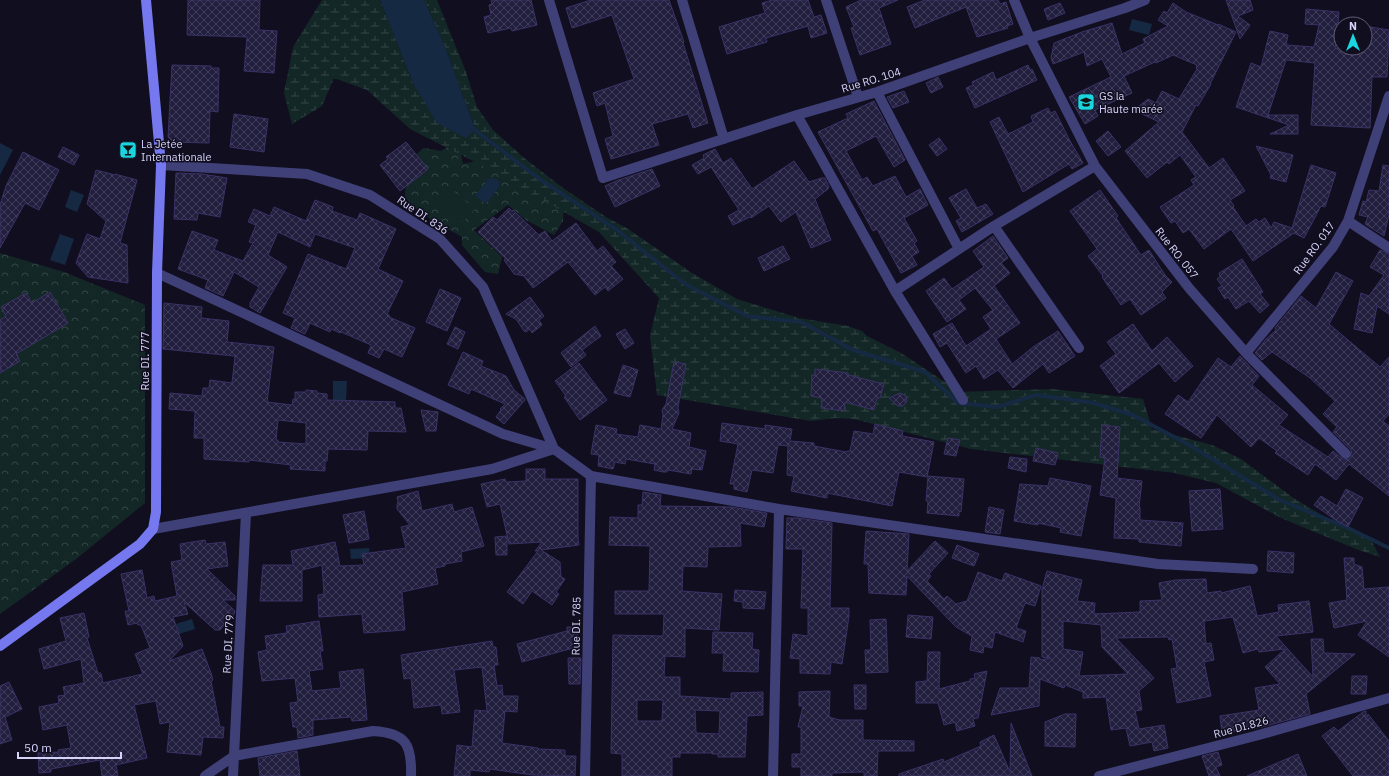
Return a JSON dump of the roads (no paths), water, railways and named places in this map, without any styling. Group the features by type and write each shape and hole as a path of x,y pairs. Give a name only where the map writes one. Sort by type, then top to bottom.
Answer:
{"street":[{"name":"Rue DI. 777","path":"146,0 161,165 157,273 156,512 153,529"},
{"name":"Rue RO. 104","path":"549,0 603,178 797,115 877,92 1124,4 1145,0"},
{"path":"682,0 724,139"},
{"path":"826,0 858,97"},
{"name":"Rue RO. 057","path":"1014,0 1030,38 1095,166 1189,288 1246,353 1346,454"},
{"path":"877,92 959,249"},
{"name":"Rue RO. 017","path":"1246,353 1333,247 1348,221 1389,96"},
{"path":"797,115 895,291 963,400"},
{"name":"Rue DI. 836","path":"161,165 307,174 370,195 440,240 483,287 554,449"},
{"path":"895,291 994,226 1095,166"},
{"path":"1348,221 1389,248"},
{"path":"994,226 1078,348"},
{"path":"157,273 503,434 554,449 591,476 779,509 1158,564 1253,569"},
{"path":"0,646 140,544 153,529 492,468 554,449"},
{"name":"Rue DI. 785","path":"585,776 591,476"},
{"path":"773,776 779,509"},
{"name":"Rue DI. 779","path":"233,776 246,513"},
{"name":"Rue DI.826","path":"1099,776 1255,736 1389,698"},
{"path":"205,776 234,756 373,731 388,732 402,738 410,751 411,776"}],"water":[{"path":"380,0 424,0 446,49 475,129 466,138 437,123 413,83"},
{"path":"1132,19 1152,24 1149,35 1129,30"},
{"path":"0,143 13,150 0,175"},
{"path":"493,178 499,181 499,187 486,204 475,196 488,179"},
{"path":"71,190 84,195 77,212 65,207"},
{"path":"60,234 74,239 65,265 50,260"},
{"path":"333,381 347,381 346,400 333,400"},
{"path":"369,548 370,558 351,559 350,549"},
{"path":"192,619 195,629 179,634 176,624"}],"waterway":[{"path":"471,127 541,180 617,230 685,284 747,316 801,322 853,350 925,372 958,403 997,407 1036,395 1094,403 1133,415 1191,446 1278,499 1348,528 1389,548"}],"place":[{"name":"GS la Haute marée","path":"1086,102"},
{"name":"La Jetée Internationale","path":"128,150"}]}
